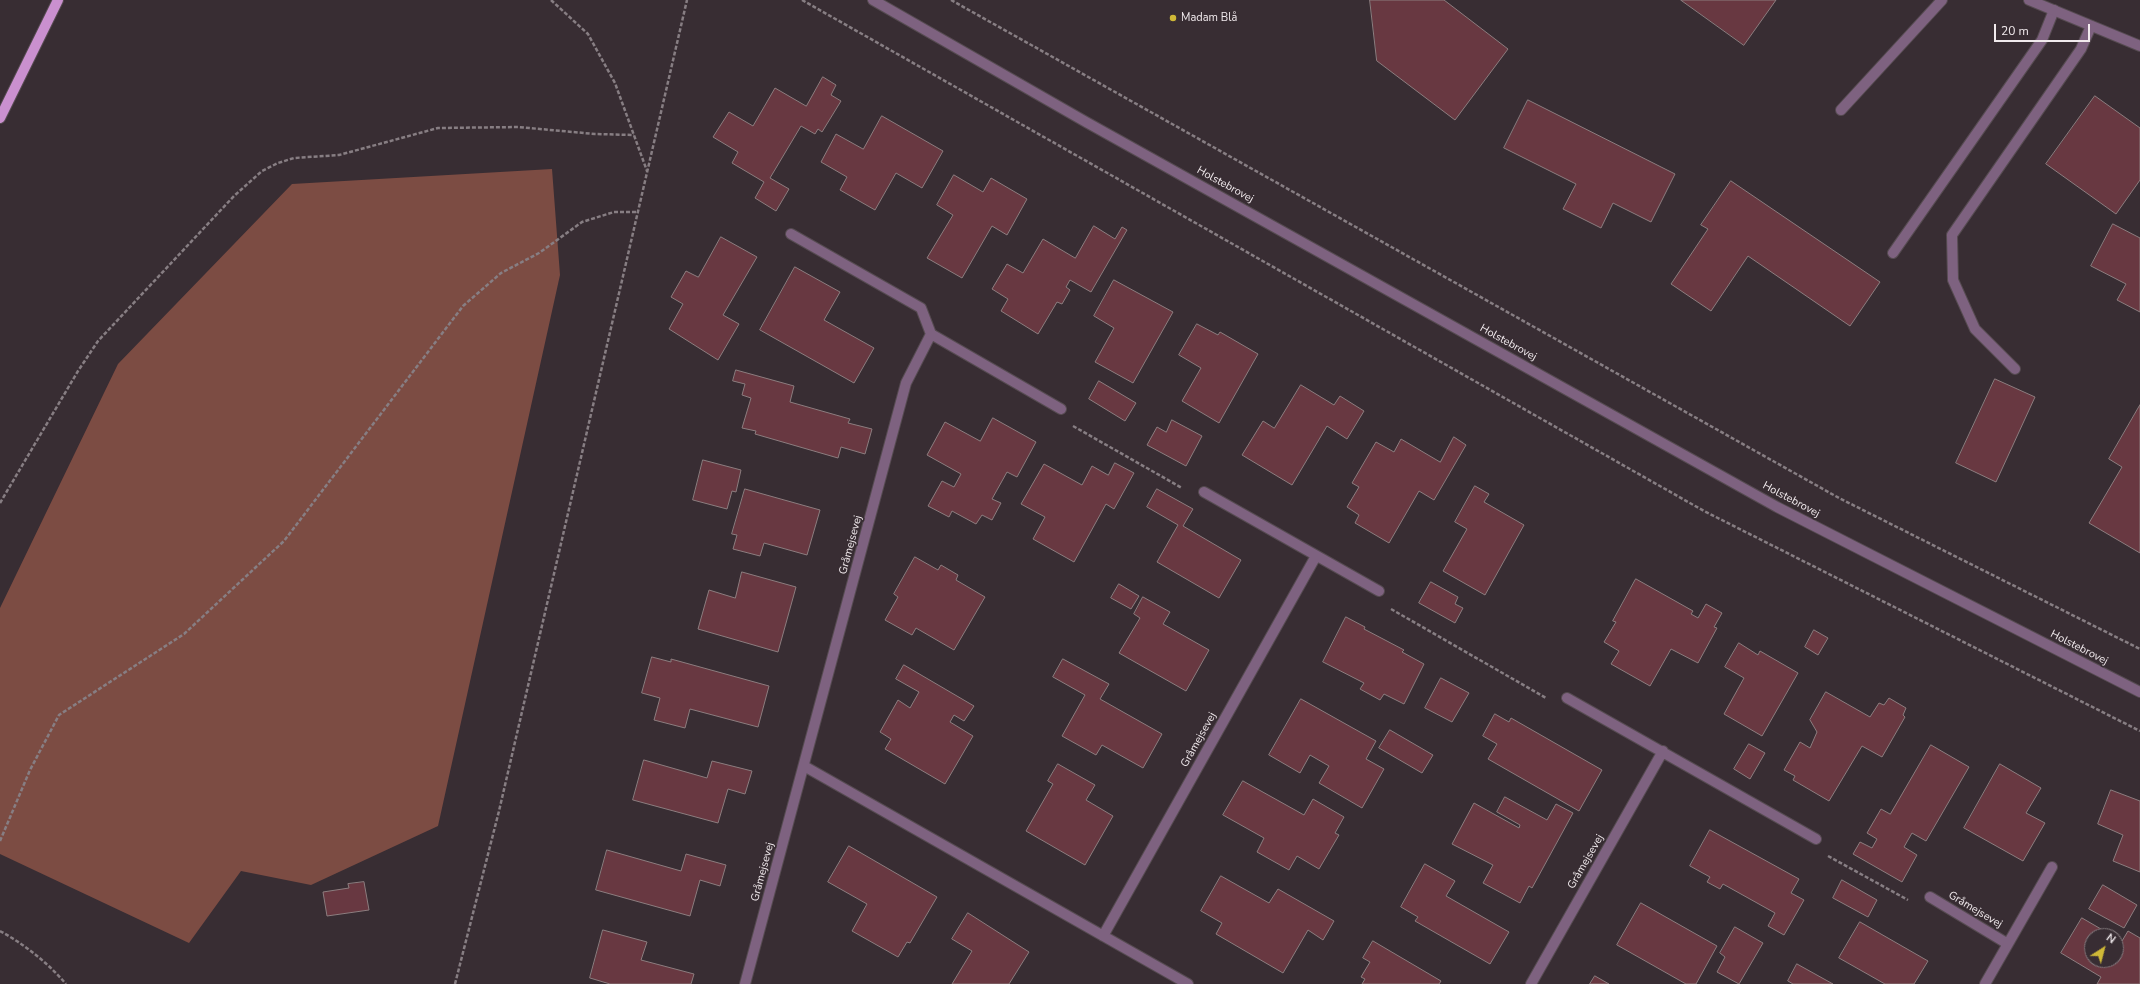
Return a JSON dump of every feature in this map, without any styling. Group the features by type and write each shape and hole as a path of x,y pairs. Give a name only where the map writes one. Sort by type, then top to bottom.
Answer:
{"main road":[{"path":"0,118 58,0"}],"street":[{"name":"Holstebrovej","path":"873,0 1086,122 1777,507 2140,692"},
{"path":"1841,110 1942,0"},
{"path":"2030,0 2140,46"},
{"path":"1893,253 2042,40 2054,10"},
{"path":"2015,368 1975,329 1953,280 1952,235 2081,50 2091,26"},
{"path":"791,234 920,308 931,334 1061,409"},
{"name":"Gråmejsevej","path":"745,984 906,383 931,334"},
{"path":"1204,492 1379,591"},
{"name":"Gråmejsevej","path":"1103,936 1316,556"},
{"path":"1567,698 1816,839"},
{"name":"Gråmejsevej","path":"1531,984 1663,752"},
{"path":"804,766 1188,984"},
{"name":"Gråmejsevej","path":"1986,984 2052,867"},
{"name":"Gråmejsevej","path":"1930,897 2008,944"}],"path":[{"path":"551,0 588,34 614,83 648,172"},
{"path":"455,984 499,811 687,0"},
{"path":"802,0 1704,511 2140,731"},
{"path":"951,0 1839,498 2140,649"},
{"path":"0,503 78,371 98,341 234,196 262,171 278,163 294,158 339,155 438,128 518,127 595,134 634,135"},
{"path":"0,841 30,770 59,715 184,634 284,542 464,306 501,273 538,253 582,222 614,212 638,212"},
{"path":"1061,409 1066,422 1182,488 1204,492"},
{"path":"1379,591 1385,605 1554,702 1567,698"},
{"path":"1816,839 1825,854 1911,901 1930,897"},
{"path":"0,931 18,941 58,974 66,984"}],"shaded area":[{"path":"552,169 560,275 438,826 311,885 241,871 189,943 0,854 0,608 118,364 292,184"}],"building":[{"path":"1370,0 1444,0 1508,49 1455,120 1377,61"},
{"path":"1681,0 1776,0 1744,45"},
{"path":"823,77 836,85 831,95 841,101 822,132 818,129 815,134 801,126 770,178 789,189 776,211 755,198 764,182 732,163 738,152 713,137 729,112 753,126 775,88 806,106"},
{"path":"2095,96 2140,128 2140,180 2116,214 2046,164"},
{"path":"1528,100 1675,174 1651,222 1613,203 1601,228 1563,209 1576,184 1504,148"},
{"path":"882,116 943,151 922,188 896,173 875,210 840,190 847,177 821,162 836,134 863,149"},
{"path":"954,175 983,192 991,178 1027,199 1007,235 992,226 962,278 927,258 953,215 937,205"},
{"path":"1731,181 1880,282 1850,326 1748,256 1711,311 1671,284 1708,229 1701,225"},
{"path":"2113,224 2140,238 2140,312 2117,300 2126,284 2091,266"},
{"path":"1094,226 1115,239 1122,227 1127,230 1091,292 1070,280 1066,287 1070,290 1062,304 1057,302 1038,334 1001,311 1008,299 992,289 1007,264 1023,273 1043,239 1075,258"},
{"path":"721,237 757,257 723,315 739,324 718,360 669,329 683,304 671,297 686,271 698,277"},
{"path":"795,267 840,292 824,320 874,348 854,383 760,330"},
{"path":"1114,280 1173,312 1133,383 1095,362 1114,328 1094,316"},
{"path":"1197,324 1218,335 1220,332 1258,354 1219,423 1182,401 1201,368 1179,355"},
{"path":"736,370 794,386 790,402 850,419 848,423 872,429 865,454 841,447 838,458 755,434 756,431 742,428 751,398 742,395 745,384 733,381"},
{"path":"1995,379 2035,397 1996,482 1956,463"},
{"path":"1099,381 1136,403 1125,421 1089,399"},
{"path":"1301,385 1334,405 1340,396 1364,411 1347,439 1327,426 1292,485 1242,455 1263,421 1274,428"},
{"path":"2140,405 2140,553 2089,523 2122,467 2109,459"},
{"path":"993,418 1036,442 1017,477 1007,472 992,499 1001,503 992,520 982,515 976,524 952,511 949,517 928,506 942,481 954,487 961,474 927,455 945,422 980,441"},
{"path":"1172,420 1202,436 1186,466 1147,445 1157,427 1166,432"},
{"path":"1454,437 1466,445 1434,500 1419,491 1389,543 1355,523 1359,515 1347,507 1359,487 1352,483 1376,442 1394,452 1401,439 1440,462"},
{"path":"703,460 741,470 736,492 732,491 727,509 693,500"},
{"path":"1115,463 1134,473 1114,509 1106,504 1074,562 1033,539 1045,517 1021,504 1044,464 1082,485 1092,466 1108,475"},
{"path":"1475,486 1489,494 1484,502 1524,525 1485,595 1443,571 1467,529 1455,522"},
{"path":"745,489 820,510 807,555 764,543 760,556 733,549 737,535 732,534"},
{"path":"1157,489 1193,509 1183,526 1241,560 1219,598 1157,562 1178,525 1147,507"},
{"path":"915,557 938,570 941,565 958,575 956,580 985,597 954,650 916,628 912,635 885,620 898,597 894,594"},
{"path":"742,572 796,587 778,652 698,629 709,590 735,598"},
{"path":"1636,579 1693,611 1691,614 1698,618 1706,604 1722,613 1714,627 1717,628 1698,663 1671,649 1650,686 1611,664 1619,651 1604,642 1616,622 1613,621"},
{"path":"1431,582 1458,597 1455,604 1463,608 1455,623 1419,603"},
{"path":"1119,584 1139,596 1131,609 1111,598"},
{"path":"1143,597 1170,612 1163,624 1209,650 1186,691 1119,653 1140,618 1134,614"},
{"path":"1346,617 1365,627 1364,629 1404,650 1402,652 1424,664 1404,704 1384,694 1380,700 1360,689 1364,683 1323,662"},
{"path":"1814,630 1828,638 1818,655 1805,647"},
{"path":"1739,643 1758,655 1760,651 1798,673 1762,736 1724,714 1744,678 1725,667"},
{"path":"652,657 671,662 671,659 769,686 758,727 690,709 685,728 654,720 660,698 642,693"},
{"path":"1063,659 1109,684 1100,699 1162,734 1143,768 1102,745 1096,755 1062,736 1085,695 1053,677"},
{"path":"904,665 974,706 964,721 954,715 950,722 973,736 945,784 885,749 891,739 880,732 898,700 910,708 919,692 896,679"},
{"path":"1441,678 1469,693 1452,722 1425,708"},
{"path":"1826,692 1870,717 1879,703 1884,705 1889,698 1906,708 1903,715 1905,717 1882,757 1862,746 1829,801 1793,780 1795,776 1784,770 1800,742 1810,748 1817,732 1810,720"},
{"path":"1301,699 1376,741 1366,759 1384,769 1362,808 1319,783 1329,766 1310,755 1300,773 1269,755"},
{"path":"1495,714 1509,722 1511,718 1602,770 1579,811 1488,759 1497,744 1483,736"},
{"path":"1390,730 1433,755 1422,773 1379,748"},
{"path":"1749,744 1765,753 1750,779 1734,769"},
{"path":"1931,745 1969,767 1926,841 1912,833 1904,847 1917,855 1902,882 1853,854 1860,842 1872,848 1877,839 1867,833 1881,809 1890,814"},
{"path":"644,760 707,778 712,761 752,771 745,794 728,789 718,823 633,800"},
{"path":"1058,764 1095,785 1086,800 1113,816 1085,865 1026,831 1053,784 1048,781"},
{"path":"2000,764 2041,788 2026,813 2045,823 2023,861 1964,828"},
{"path":"1243,781 1304,815 1313,799 1344,817 1335,833 1339,835 1319,869 1297,856 1289,870 1257,852 1264,838 1223,815"},
{"path":"2111,790 2140,801 2140,872 2113,861 2123,835 2098,824"},
{"path":"1505,797 1547,820 1556,804 1573,813 1532,888 1529,886 1520,903 1483,883 1493,865 1452,844 1474,803 1519,828 1520,825 1497,812"},
{"path":"1710,830 1799,879 1791,893 1804,900 1784,935 1768,926 1775,913 1723,884 1720,889 1707,882 1710,877 1690,866"},
{"path":"849,846 937,897 910,943 907,942 898,957 852,931 867,904 828,882"},
{"path":"607,850 681,871 686,854 726,865 720,886 700,880 690,916 596,890"},
{"path":"1425,864 1455,881 1446,896 1509,932 1490,964 1415,921 1418,917 1401,907"},
{"path":"1221,876 1269,903 1278,889 1334,921 1323,940 1308,930 1283,973 1216,934 1222,923 1201,911"},
{"path":"1842,880 1877,900 1868,917 1833,898"},
{"path":"364,882 369,910 327,916 323,892 349,888 348,884"},
{"path":"2103,885 2137,905 2124,928 2089,909"},
{"path":"1641,903 1717,946 1696,984 1686,984 1617,945"},
{"path":"968,913 1029,952 1009,984 952,984 972,951 952,939"},
{"path":"2082,918 2099,928 2084,928 2084,967 2061,953"},
{"path":"1860,922 1928,961 1914,984 1885,984 1839,958"},
{"path":"1735,927 1763,943 1739,984 1717,972 1725,957 1720,953"},
{"path":"603,930 647,942 641,960 694,974 691,984 610,984 590,978"},
{"path":"2128,931 2140,938 2140,984 2097,984 2101,977 2086,968 2124,968 2124,938"},
{"path":"1373,941 1441,981 1439,984 1362,984 1365,979 1361,977 1370,962 1363,958"},
{"path":"1797,964 1833,984 1793,984 1788,981"},
{"path":"1595,976 1609,984 1590,984"}],"place":[{"name":"Madam Blå","path":"1173,18"}]}
